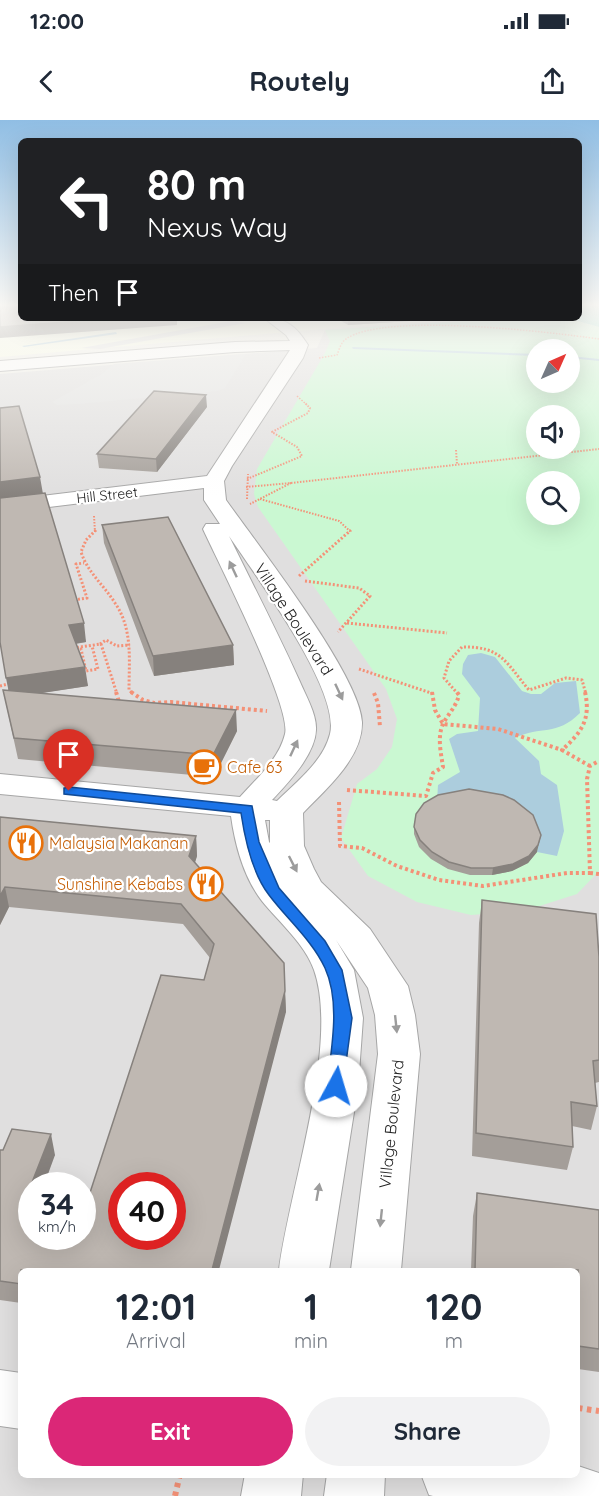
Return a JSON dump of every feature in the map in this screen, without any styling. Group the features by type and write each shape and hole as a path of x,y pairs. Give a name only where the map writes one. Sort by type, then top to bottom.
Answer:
{"street":[{"path":"204,483 198,467 271,368"},
{"name":"Hill Street","path":"0,507 204,483"},
{"name":"Village Boulevard","path":"204,483 293,696 302,728 293,753 248,809"},
{"name":"Village Boulevard","path":"204,483 325,664 343,701 347,723 340,746 331,762 286,811 287,846 308,890 357,938 388,986 395,1016 399,1054 376,1268"},
{"path":"0,784 286,811"},
{"path":"248,809 252,842 273,890 320,945 334,970 343,1018 336,1086 304,1268"},
{"path":"0,1398 18,1401"},
{"path":"270,1496 273,1478"},
{"path":"354,1496 356,1478"},
{"path":"474,1478 583,1496"}],"path":[{"path":"272,432 308,413 310,408 306,402 294,394"},
{"path":"272,432 278,422"},
{"path":"247,479 302,456 297,447 272,432"},
{"path":"246,487 599,448"},
{"path":"456,450 457,464"},
{"path":"251,468 246,487 254,513"},
{"path":"250,504 291,483"},
{"path":"260,499 339,521 352,531 299,578"},
{"path":"90,506 96,527 81,552 90,576 121,612 130,645 129,690 141,699 157,704 171,702 271,711"},
{"path":"74,600 87,598 76,564 84,563"},
{"path":"299,578 306,590"},
{"path":"299,578 367,592 370,596 336,634"},
{"path":"347,622 447,633"},
{"path":"92,646 98,669 86,671 81,650 64,649 99,645 106,640 117,646 130,645"},
{"path":"99,645 120,705 112,706"},
{"path":"343,790 426,796 433,773 443,767 440,738 443,724 457,706 459,695 444,678 449,661 462,647 490,648 509,664 529,690 566,678 582,680 588,718 583,732 562,750"},
{"path":"353,660 365,678"},
{"path":"359,669 434,693 435,710 443,724"},
{"path":"0,686 17,682"},
{"path":"371,687 378,703 381,722 379,732"},
{"path":"443,724 479,726 520,735 562,750 590,766"},
{"path":"590,873 587,778 590,766 599,761"},
{"path":"346,781 337,806 340,846 362,848 396,866 440,880 483,886 567,873 599,874"},
{"path":"580,1408 599,1411"},
{"path":"175,1496 179,1478"}],"shaded area":[{"path":"71,368 526,368 526,393 580,393 580,368 599,368 599,1496 0,1496 0,374"},
{"path":"109,368 237,368 225,388 218,391 78,404 57,405 52,402"}],"green space":[{"path":"316,368 526,368 526,393 580,393 580,368 599,368 599,871 577,894 524,911 471,915 417,902 368,876 341,838 357,784 377,769 392,747 397,719 386,689 258,507 254,494 257,469"}],"water":[{"path":"481,653 495,657 522,691 531,694 541,694 555,683 576,681 580,713 556,728 515,738 539,761 541,774 557,785 564,831 557,856 537,852 539,842 437,802 438,785 460,772 449,739 457,734 478,731 480,698 462,674 463,664 468,655"}],"building":[{"path":"154,391 206,395 156,459 97,454"},
{"path":"19,406 40,477 0,482 0,408"},
{"path":"45,493 84,623 69,625 85,667 6,678 0,642 0,498"},
{"path":"168,517 233,645 153,656 102,525"},
{"path":"3,690 236,710 213,755 14,738"},
{"path":"469,789 503,795 514,800 533,815 541,835 538,845 529,856 513,864 493,868 471,868 449,862 432,852 420,840 414,827 416,814 424,803 438,795"},
{"path":"0,817 196,836 189,856 284,963 285,991 213,1268 18,1268 18,1284 0,1281 0,1150 3,1150 12,1129 51,1134 36,1172 18,1172 18,1250 96,1250 96,1174 161,975 204,980 214,944 181,904 5,887 0,896"},
{"path":"482,900 596,914 599,957 599,1060 593,1061 597,1106 571,1102 573,1147 476,1133"},
{"path":"477,1193 599,1210 599,1349 580,1346 580,1268 475,1268"}],"place":[{"name":"Cafe 63","path":"204,767"},
{"name":"Malaysia Makanan","path":"26,843"},
{"name":"Sunshine Kebabs","path":"206,884"}],"route":[{"path":"69,791 248,809 252,842 273,890 320,945 334,970 343,1018 336,1086"}]}
